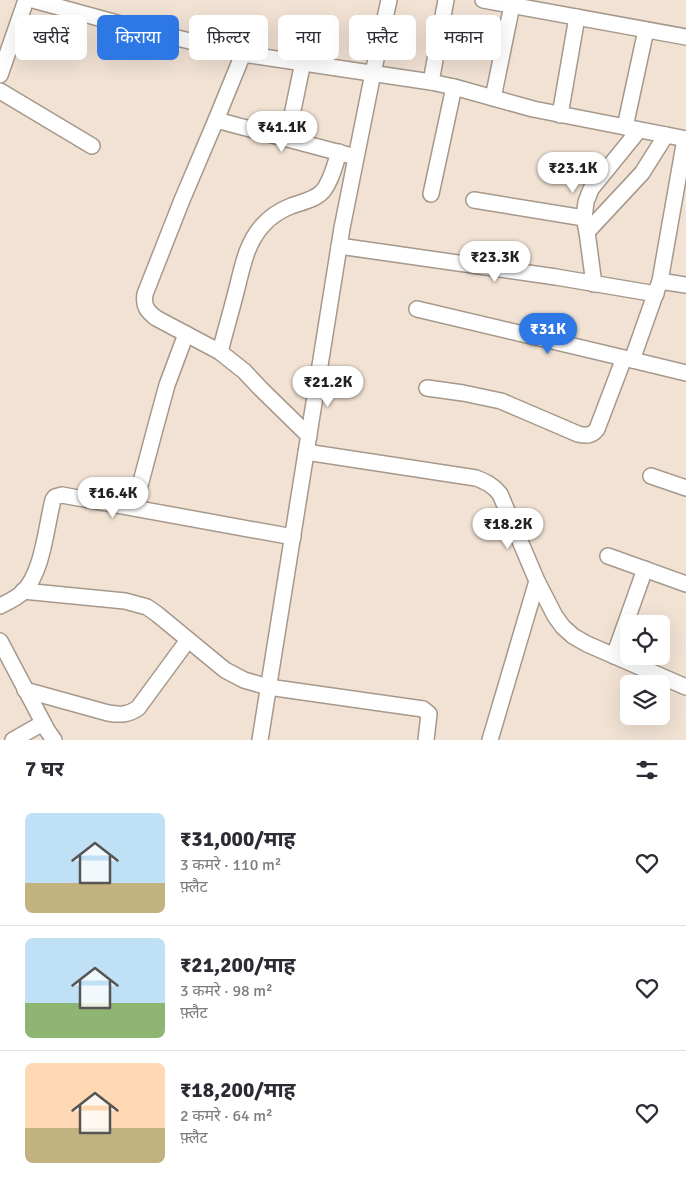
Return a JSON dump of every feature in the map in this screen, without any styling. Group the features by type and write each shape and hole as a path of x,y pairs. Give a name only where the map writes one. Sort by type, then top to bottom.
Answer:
{"street":[{"path":"0,75 26,0"},
{"path":"33,0 189,41"},
{"path":"260,740 339,246 389,0"},
{"path":"431,82 446,0"},
{"path":"483,0 686,37"},
{"path":"492,98 512,5"},
{"path":"560,114 577,17"},
{"path":"594,284 585,225 586,202 591,189 632,128 646,30"},
{"path":"268,57 431,82 533,109 686,139 658,287 595,432 587,436 578,434 501,401 428,388"},
{"path":"241,60 145,294 145,306 149,313 156,318 220,352 250,377 309,436"},
{"path":"287,139 303,62"},
{"path":"431,194 454,87"},
{"path":"0,91 92,146"},
{"path":"216,120 356,157"},
{"path":"585,225 642,173 666,135"},
{"path":"220,352 243,264 255,235 275,215 322,192 327,185 339,152"},
{"path":"474,200 585,225"},
{"path":"339,246 594,284 658,287 686,286"},
{"path":"417,309 686,374"},
{"path":"134,508 165,394 186,334"},
{"path":"306,452 476,478 489,483 495,487 505,504 537,581 555,616 563,627 573,636 587,644 686,687"},
{"path":"651,476 686,488"},
{"path":"0,606 14,599 32,581 38,567 52,504 55,497 62,494 292,537"},
{"path":"608,556 686,584"},
{"path":"614,656 645,569"},
{"path":"490,740 537,581"},
{"path":"24,591 125,602 146,607 225,670 244,680 268,687 423,709 429,714 426,740"},
{"path":"26,690 108,713 126,714 138,708 188,640"},
{"path":"0,641 54,740"},
{"path":"13,740 43,722"}]}
